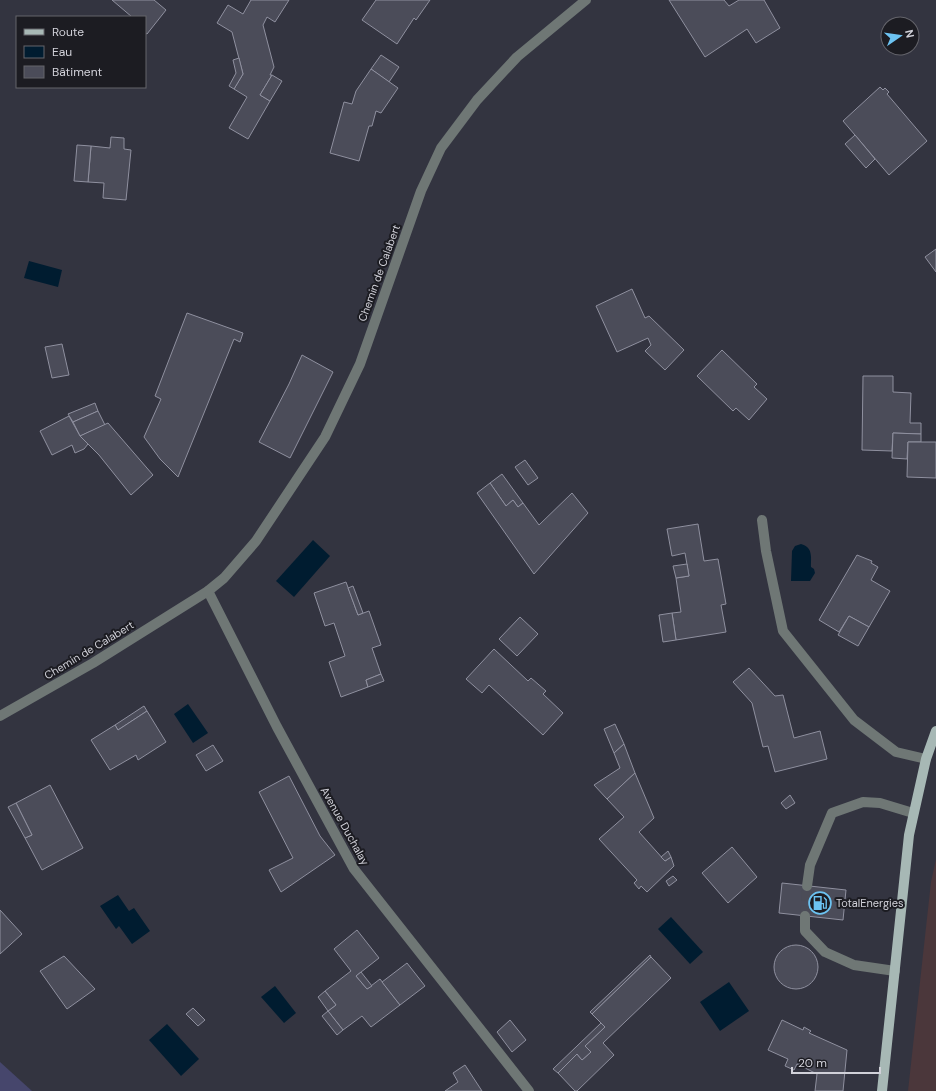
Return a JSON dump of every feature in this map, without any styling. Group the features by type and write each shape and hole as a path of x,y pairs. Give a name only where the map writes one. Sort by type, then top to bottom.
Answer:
{"main road":[{"path":"882,1091 909,835 926,759 936,731"}],"street":[{"name":"Chemin de Calabert","path":"0,716 93,662 208,591 224,578 256,541 326,437 360,364 421,191 441,148 468,111 517,57 586,0"},
{"path":"762,520 766,551 783,631 854,720 896,752 926,759"},
{"name":"Avenue Duchalay","path":"208,591 277,727 354,869 529,1091"},
{"path":"807,886 810,864 832,813 863,802 880,803 913,814"},
{"path":"805,916 805,931 825,952 854,965 895,972"}],"shaded area":[{"path":"936,859 936,1091 908,1091 931,882"},
{"path":"0,1062 32,1091 0,1091"}],"water":[{"path":"29,261 62,270 58,287 24,278"},
{"path":"313,540 330,556 294,597 276,581"},
{"path":"801,544 808,547 811,556 811,567 814,569 815,573 810,581 791,581 792,551 795,546"},
{"path":"188,704 208,733 193,743 174,714"},
{"path":"118,895 129,911 134,908 150,931 132,944 119,926 116,929 100,906"},
{"path":"671,917 703,952 690,964 658,929"},
{"path":"729,982 749,1011 720,1031 700,1002"},
{"path":"275,986 296,1013 284,1023 261,997"},
{"path":"167,1024 199,1059 181,1076 149,1040"}],"building":[{"path":"112,0 154,0 166,10 147,34 146,16 131,16"},
{"path":"251,0 289,0 275,22 267,17 263,25 274,67 270,75 272,75 260,95 270,101 248,139 229,128 247,97 234,89 243,74 232,32 217,23 228,5 243,14"},
{"path":"376,0 430,0 416,20 414,18 397,44 362,20"},
{"path":"669,0 724,0 729,6 739,0 764,0 780,28 756,43 747,29 705,57"},
{"path":"381,55 399,67 389,82 371,69"},
{"path":"239,58 243,74 234,89 229,86 236,73 233,60"},
{"path":"371,69 398,88 381,113 376,111 372,126 369,126 359,161 330,153 344,102 352,104 356,91"},
{"path":"272,75 282,81 270,101 260,95"},
{"path":"880,87 883,90 885,88 889,92 887,94 927,141 889,175 843,121"},
{"path":"855,135 875,159 866,168 845,144"},
{"path":"111,137 124,138 124,149 131,150 126,200 103,198 104,183 88,182 91,146 110,148"},
{"path":"77,145 91,146 88,182 74,181"},
{"path":"936,249 936,272 925,257"},
{"path":"632,289 645,318 649,316 684,350 665,370 645,351 651,345 648,338 617,352 596,306"},
{"path":"187,313 243,333 240,342 234,339 178,477 160,459 144,437 161,399 155,396"},
{"path":"62,344 69,375 52,378 45,347"},
{"path":"722,350 757,384 754,387 767,399 749,420 736,408 733,411 697,376"},
{"path":"302,355 333,372 290,458 259,442"},
{"path":"863,376 893,376 893,392 911,393 910,423 921,423 921,434 893,433 892,451 862,450"},
{"path":"95,403 98,411 73,422 68,414"},
{"path":"98,411 105,425 80,436 73,422"},
{"path":"69,416 80,436 88,444 84,449 75,453 72,445 52,455 40,431"},
{"path":"108,423 153,475 131,495 99,455 80,436"},
{"path":"893,433 921,434 921,442 908,442 907,459 892,458"},
{"path":"908,442 936,442 936,478 907,477"},
{"path":"525,460 538,478 528,485 515,467"},
{"path":"502,474 523,503 518,507 513,500 506,506 490,483"},
{"path":"490,483 506,506 513,500 518,507 523,503 539,525 572,493 588,513 534,574 477,493"},
{"path":"698,524 704,561 718,559 726,604 721,605 726,632 676,640 672,613 681,612 676,578 689,576 685,553 672,556 667,529"},
{"path":"857,555 872,561 871,563 878,567 871,580 890,591 869,627 849,616 839,632 819,620"},
{"path":"687,564 689,576 676,578 673,566"},
{"path":"346,582 358,615 369,611 381,645 372,648 381,674 366,680 368,687 341,697 329,662 345,656 334,623 325,626 314,593"},
{"path":"353,586 363,613 358,615 348,588"},
{"path":"672,613 676,640 663,642 659,615"},
{"path":"849,616 869,627 858,646 838,635"},
{"path":"520,617 538,634 517,656 499,639"},
{"path":"494,649 528,681 531,678 546,691 543,694 563,713 543,735 489,685 482,693 466,679"},
{"path":"749,668 775,696 783,695 794,738 820,731 827,759 775,772 768,746 763,747 752,703 733,682"},
{"path":"381,674 384,681 368,687 366,680"},
{"path":"144,706 147,711 118,730 115,725"},
{"path":"147,711 166,742 138,760 136,755 110,770 91,740 115,725 118,730"},
{"path":"615,724 624,744 614,753 604,729"},
{"path":"624,744 635,773 607,799 594,785 620,768 614,753"},
{"path":"213,745 223,761 206,771 196,755"},
{"path":"635,773 654,818 639,832 665,861 671,857 674,866 647,892 641,886 639,889 634,883 637,880 599,839 624,817 607,799"},
{"path":"289,776 320,836 335,855 281,892 269,870 293,858 259,792"},
{"path":"50,785 83,848 42,870 25,838 32,835 16,803"},
{"path":"790,795 795,803 786,809 781,803"},
{"path":"16,803 32,835 25,838 8,807"},
{"path":"732,847 757,877 728,903 702,873"},
{"path":"668,851 671,857 665,861 661,857"},
{"path":"673,876 677,880 669,886 666,881"},
{"path":"782,883 846,890 843,920 779,913"},
{"path":"0,910 22,934 0,954"},
{"path":"357,930 379,958 356,976 367,989 380,979 400,1005 371,1027 362,1016 343,1030 328,1011 336,1005 325,991 351,971 334,949"},
{"path":"792,945 800,945 812,951 818,963 818,971 812,983 800,989 792,989 780,983 774,971 774,963 780,951"},
{"path":"650,955 651,957 592,1014 590,1012"},
{"path":"64,956 95,989 67,1009 40,971"},
{"path":"651,957 671,978 603,1043 614,1055 577,1091 575,1091 558,1073 577,1054 582,1060 591,1052 585,1046 605,1027 592,1014"},
{"path":"407,963 425,986 400,1005 382,982"},
{"path":"361,972 372,986 367,989 356,976"},
{"path":"325,991 336,1005 328,1011 318,997"},
{"path":"193,1008 205,1020 198,1026 186,1014"},
{"path":"328,1011 343,1030 337,1035 322,1016"},
{"path":"510,1020 526,1040 512,1052 497,1032"},
{"path":"782,1020 803,1030 804,1027 811,1031 809,1033 847,1050 843,1091 815,1091 817,1074 797,1064 794,1070 785,1066 788,1059 768,1050"},
{"path":"601,1023 605,1027 585,1046 591,1052 582,1060 577,1054 558,1073 553,1069"},
{"path":"465,1065 482,1091 445,1091 458,1082 453,1073"}],"tunnel":[{"path":"805,916 807,886"}],"place":[{"name":"TotalEnergies","path":"820,903"}]}
